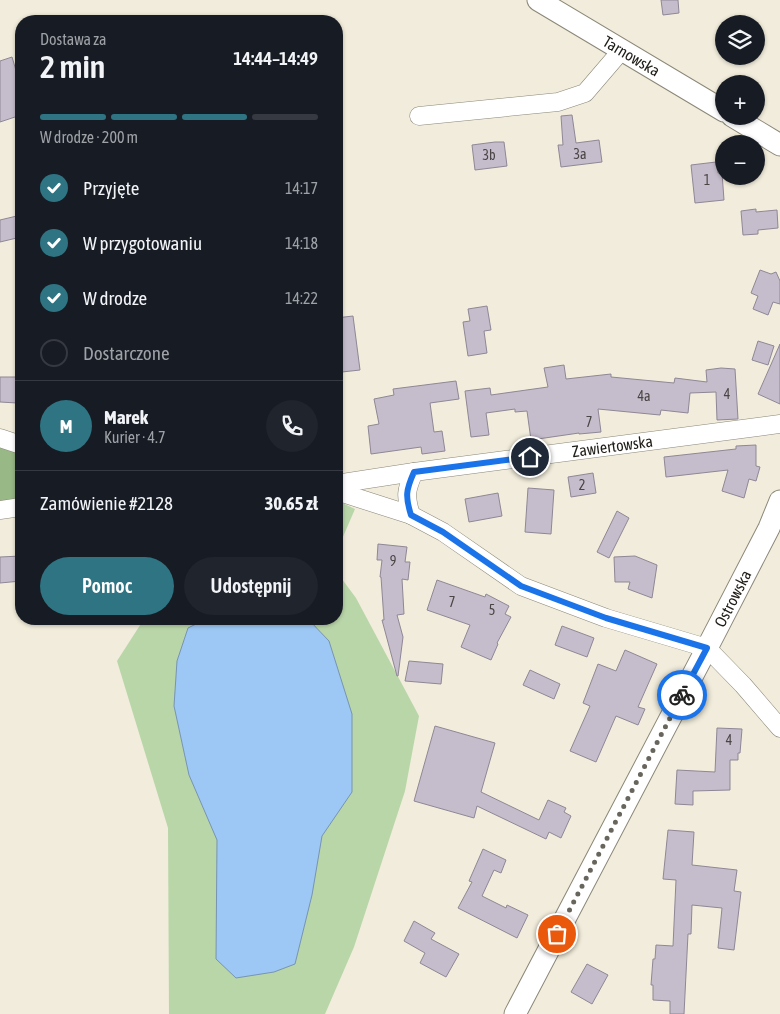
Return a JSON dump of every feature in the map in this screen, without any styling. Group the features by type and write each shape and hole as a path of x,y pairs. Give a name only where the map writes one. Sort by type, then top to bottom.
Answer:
{"street":[{"name":"Tarnowska","path":"538,0 715,107"},
{"path":"419,116 558,102 574,97 585,93 621,51"},
{"path":"747,125 780,145"},
{"name":"Zawiertowska","path":"343,483 780,424"},
{"path":"0,438 15,443"},
{"path":"411,515 407,503 407,487 414,472"},
{"path":"343,493 411,515 443,532 521,586 606,618 707,648 743,685 780,728"},
{"name":"Ostrowska","path":"515,1014 707,648 769,528 780,502"},
{"path":"0,510 15,508"}],"green space":[{"path":"0,444 15,449 15,501 0,503"},
{"path":"343,503 355,509 343,537"},
{"path":"343,580 356,598 419,716 405,791 354,947 325,1014 169,1014 168,828 117,661 140,625 343,625"}],"water":[{"path":"194,625 314,625 329,641 352,714 352,792 322,836 312,895 295,964 274,972 236,978 216,959 217,840 189,775 174,706 177,661 188,628"}],"building":[{"path":"661,0 678,0 679,13 663,15"},
{"path":"12,57 15,67 15,117 0,122 0,61"},
{"path":"572,115 576,143 599,140 602,162 561,167 558,145 563,145 561,116"},
{"path":"504,142 507,166 475,170 472,145"},
{"path":"715,162 715,185 723,185 724,200 695,203 691,165"},
{"path":"756,209 756,212 777,210 778,228 758,230 758,234 743,235 741,211"},
{"path":"15,216 15,238 0,242 0,220"},
{"path":"760,270 771,274 776,272 780,281 780,304 773,302 768,315 753,309 758,296 751,293"},
{"path":"487,306 491,330 484,331 487,353 468,356 463,322 470,321 468,309"},
{"path":"353,316 360,370 343,372 343,317"},
{"path":"758,341 774,346 768,365 752,360"},
{"path":"780,344 780,404 758,394"},
{"path":"564,365 566,379 611,374 611,377 674,383 675,378 707,382 706,370 735,369 738,419 717,420 716,392 690,393 688,413 661,410 660,415 598,409 601,432 579,433 531,440 527,411 515,412 515,409 486,413 489,435 471,437 465,391 490,388 491,395 548,387 544,368"},
{"path":"0,377 15,377 15,403 0,402"},
{"path":"456,381 459,399 430,403 434,432 442,431 445,451 422,454 421,447 371,454 368,426 379,424 374,399 394,395 393,389"},
{"path":"756,445 756,466 760,467 756,481 749,479 744,498 722,491 728,470 666,477 664,457 736,449 736,446"},
{"path":"593,473 596,493 571,497 568,477"},
{"path":"528,488 554,490 551,534 525,532"},
{"path":"498,493 502,516 469,522 465,499"},
{"path":"617,511 629,518 609,558 597,552"},
{"path":"378,544 407,547 405,562 410,562 408,580 402,579 404,614 397,615 403,637 398,676 382,620 384,620 380,577 382,560 377,560"},
{"path":"15,556 15,582 0,583 0,557"},
{"path":"635,556 657,565 652,598 628,589 630,582 615,582 614,557"},
{"path":"437,580 485,597 486,594 509,606 505,614 511,617 497,643 491,660 461,647 470,625 427,610"},
{"path":"562,626 594,638 587,657 555,645"},
{"path":"625,650 657,664 638,707 645,709 638,725 616,716 596,762 570,751 590,706 583,703 598,664 616,671"},
{"path":"409,661 443,664 441,684 405,681"},
{"path":"530,670 560,684 554,699 523,685"},
{"path":"435,726 495,743 481,792 539,820 548,800 566,808 564,812 571,816 561,838 549,832 546,839 477,806 474,818 414,801"},
{"path":"717,728 742,729 738,760 730,760 730,790 693,791 693,805 675,804 677,770 715,772"},
{"path":"668,830 694,832 692,865 737,870 734,891 741,892 734,950 718,948 722,908 692,905 691,934 688,934 684,1014 670,1014 670,1001 653,1000 653,985 651,985 656,945 673,946 676,880 663,879"},
{"path":"483,849 506,860 501,873 494,870 482,896 506,908 507,905 528,915 517,938 458,908 472,882 469,881"},
{"path":"414,921 435,933 431,939 459,954 446,977 420,963 425,953 404,941"},
{"path":"587,964 608,975 592,1004 571,992"}],"way so far":[{"path":"557,934 682,695"}],"route":[{"path":"530,457 414,472 407,487 407,503 411,515 443,532 521,586 606,618 707,648 682,695"}]}
